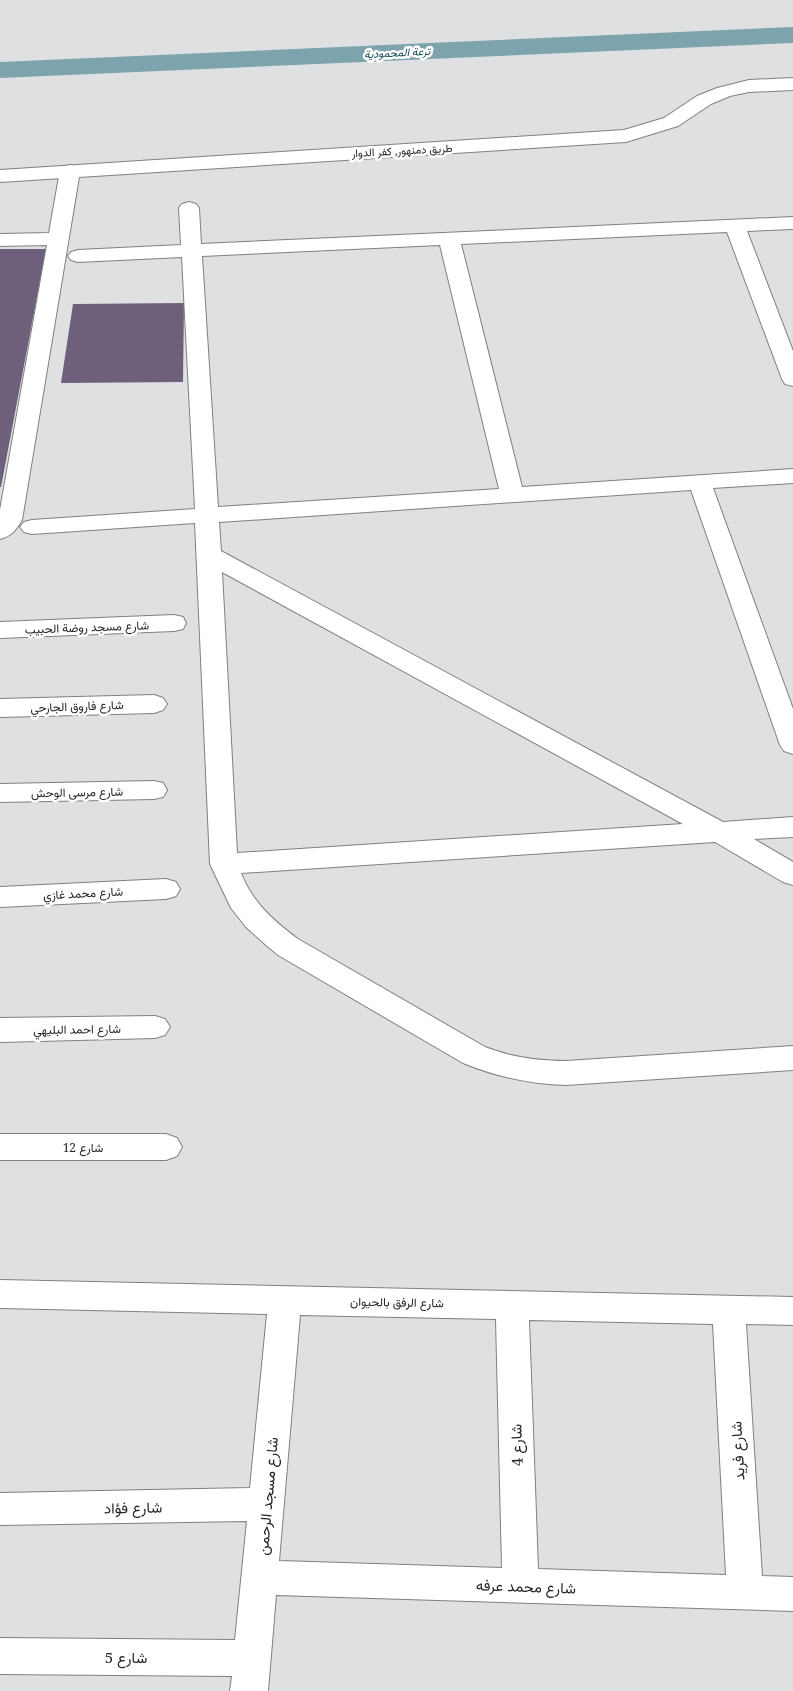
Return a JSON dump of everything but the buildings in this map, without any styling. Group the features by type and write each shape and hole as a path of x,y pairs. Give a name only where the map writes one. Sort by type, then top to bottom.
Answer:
{"street":[{"name":"طريق دمنهور, كفر الدوار","path":"0,176 626,136 671,122 704,100 724,92 749,86 793,84"},
{"path":"0,532 10,520 70,171"},
{"path":"189,208 207,515 224,864 232,887 240,902 264,929 296,952 474,1055 496,1065 542,1073 566,1073 793,1058"},
{"path":"78,256 793,223"},
{"path":"734,225 793,378"},
{"path":"0,240 58,238"},
{"path":"449,239 512,494"},
{"path":"32,527 793,476"},
{"path":"699,481 793,745"},
{"path":"209,555 718,831 793,875"},
{"name":"شارع مسجد روضة الحبيب","path":"0,630 174,623"},
{"name":"شارع فاروق الجارحي","path":"0,708 154,704"},
{"name":"شارع مرسى الوحش","path":"0,793 154,790"},
{"path":"224,864 793,827"},
{"name":"شارع محمد غازي","path":"0,897 166,889"},
{"name":"شارع احمد البليهي","path":"0,1030 155,1027"},
{"name":"شارع 12","path":"0,1146 166,1147"},
{"name":"شارع الرفق بالحيوان","path":"0,1294 793,1311"},
{"name":"شارع مسجد الرحمن","path":"250,1674 285,1300"},
{"name":"شارع 4","path":"512,1305 521,1585"},
{"name":"شارع فريد","path":"729,1310 745,1592"},
{"name":"شارع فؤاد","path":"0,1509 266,1504"},
{"name":"شارع محمد عرفه","path":"259,1578 793,1594"},
{"name":"شارع 5","path":"0,1656 250,1674"}],"waterway":[{"name":"ترعة المحمودية","path":"0,70 793,35"}]}
